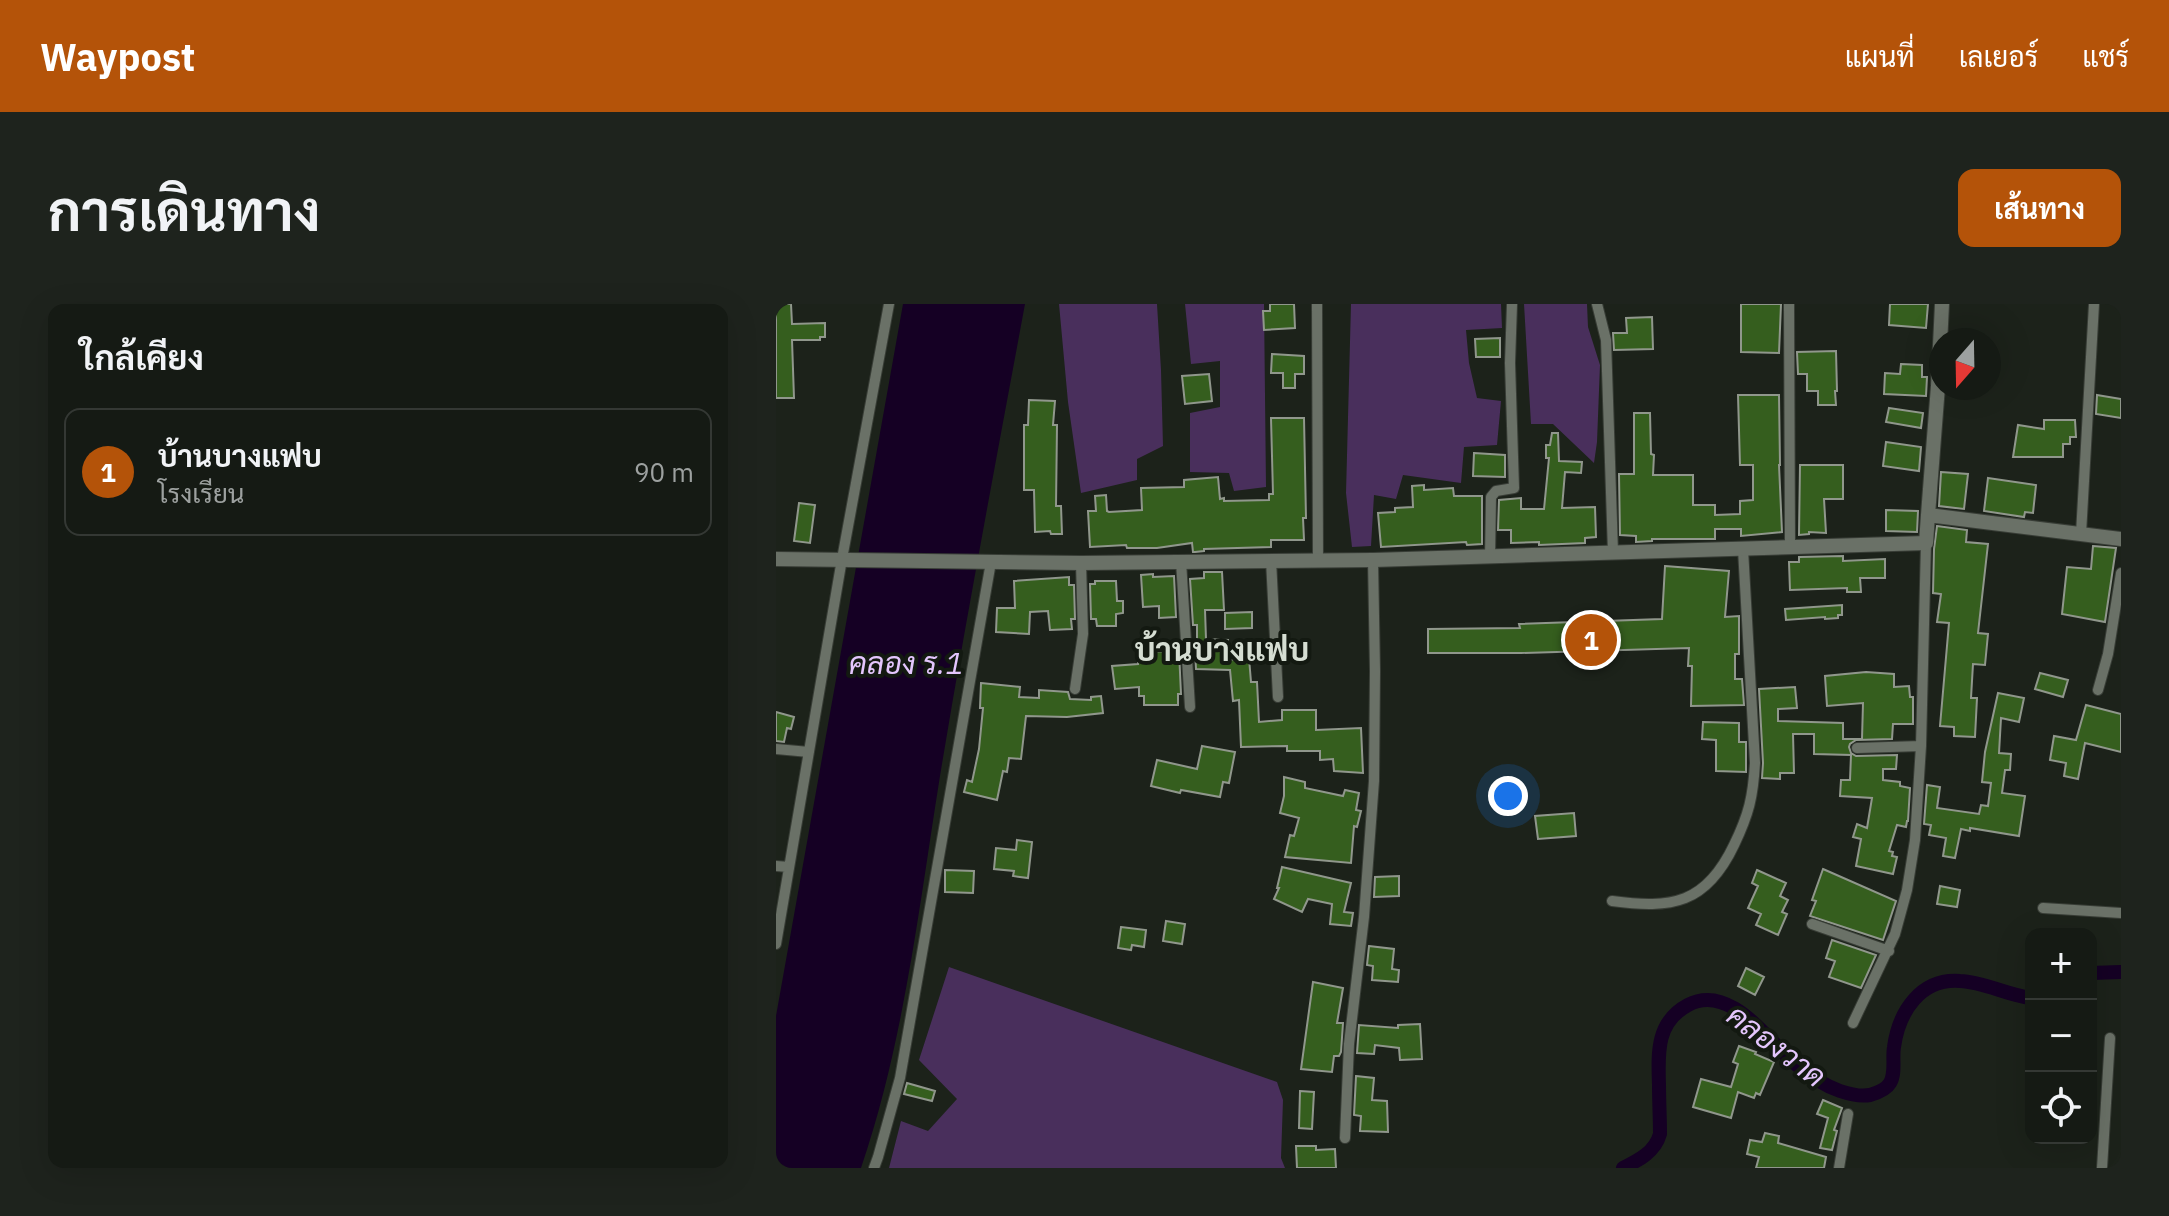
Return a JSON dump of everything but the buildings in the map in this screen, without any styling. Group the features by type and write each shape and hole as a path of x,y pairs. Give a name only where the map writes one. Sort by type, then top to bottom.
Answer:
{"street":[{"path":"776,944 889,304"},
{"path":"1317,304 1318,560"},
{"path":"1490,558 1491,497 1496,491 1514,488 1510,363 1512,304"},
{"path":"1597,304 1606,340 1613,553"},
{"path":"1789,304 1790,546"},
{"path":"1853,1023 1889,951 1907,890 1915,840 1921,746 1926,543 1942,304"},
{"path":"2081,534 2094,304"},
{"path":"1928,515 2121,539"},
{"path":"776,559 1081,563 1373,560 1926,543"},
{"path":"1612,901 1659,904 1698,892 1720,872 1747,817 1753,794 1755,763 1743,549"},
{"path":"1271,560 1278,697"},
{"path":"1345,1138 1349,1044 1364,917 1374,781 1373,560"},
{"path":"1181,561 1190,707"},
{"path":"874,1168 900,1078 989,562"},
{"path":"1075,689 1083,634 1081,563"},
{"path":"2098,690 2108,654 2121,573"},
{"path":"1857,748 1921,746"},
{"path":"776,749 809,752"},
{"path":"776,866 789,867"},
{"path":"2043,908 2121,913"},
{"path":"1812,924 1889,951"},
{"path":"2102,1168 2110,1038"},
{"path":"1839,1168 1848,1114"}],"shaded area":[{"path":"1059,304 1157,304 1163,446 1137,459 1137,480 1081,493"},
{"path":"1185,304 1264,304 1266,487 1234,491 1229,473 1190,472 1190,413 1220,407 1220,361 1191,364"},
{"path":"1351,304 1501,304 1502,328 1466,330 1477,398 1501,401 1497,445 1464,447 1461,483 1403,475 1396,499 1374,495 1371,546 1352,547 1346,493"},
{"path":"1524,304 1587,304 1588,327 1600,365 1594,463 1553,424 1531,424"},
{"path":"949,967 1277,1082 1283,1100 1281,1158 1285,1168 889,1168 901,1121 928,1131 957,1099 919,1060"}],"water":[{"name":"คลอง ร.1","path":"903,304 1025,304 960,658 909,974 876,1120 861,1168 776,1168 776,1016"}],"waterway":[{"name":"คลองวาด","path":"2097,973 2121,972"},
{"name":"คลองวาด","path":"1623,1168 1646,1155 1658,1140 1661,1039 1670,1020 1688,1005 1703,1000 1718,1001 1732,1007 1746,1016 1810,1075 1834,1089 1862,1096 1878,1092 1890,1083 1901,1021 1914,999 1923,991 1946,981 1960,981 2025,997"}],"place":[{"name":"บ้านบางแฟบ","path":"1591,640"}],"district":[{"name":"บ้านบางแฟบ","path":"1222,649"}]}
